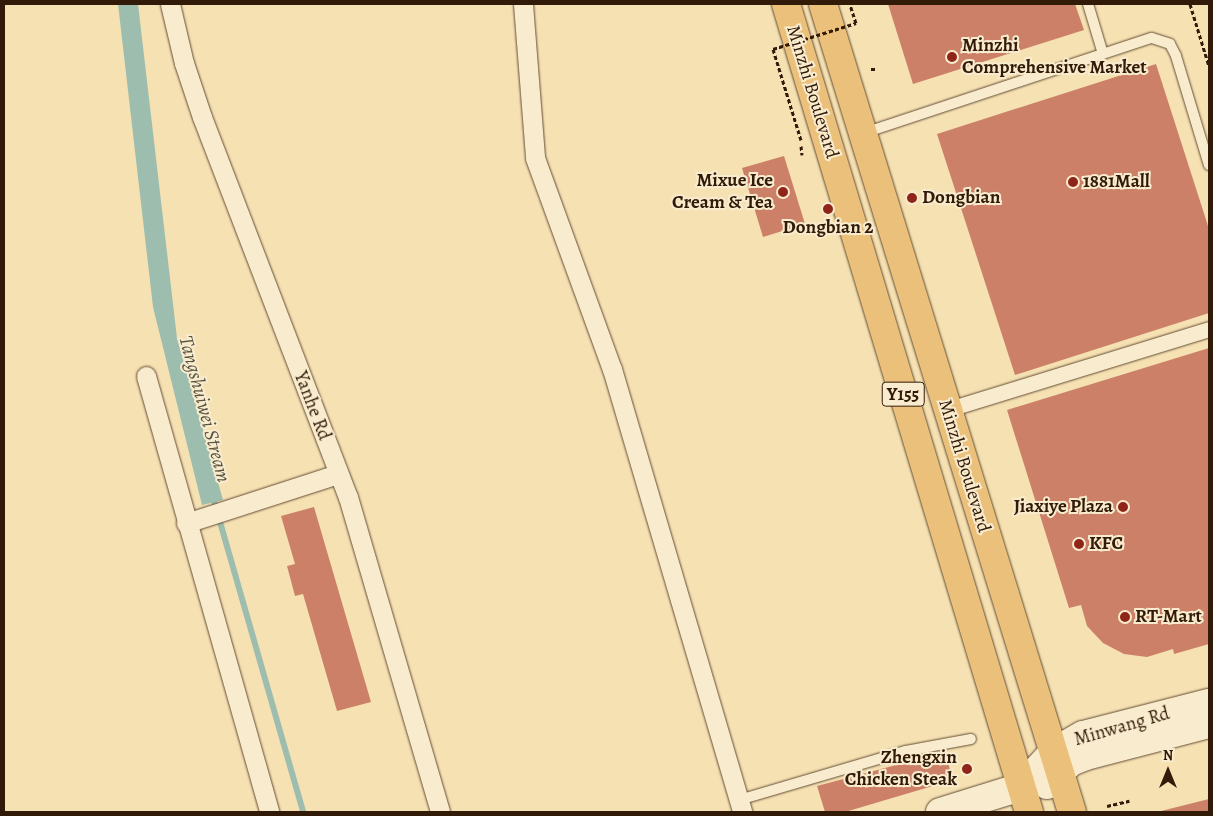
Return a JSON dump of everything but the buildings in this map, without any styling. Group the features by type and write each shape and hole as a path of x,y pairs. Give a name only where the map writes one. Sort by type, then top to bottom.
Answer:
{"main road":[{"name":"Minzhi Boulevard","path":"786,4 1023,804"},
{"name":"Minzhi Boulevard","path":"823,4 946,410 1072,812"},
{"name":"Minwang Rd","path":"1023,804 1056,762 1083,735 1209,703"},
{"name":"Minwang Rd","path":"1056,762 1071,762 1095,753 1209,724"},
{"path":"940,812 1023,804"}],"street":[{"name":"Yanhe Rd","path":"170,4 184,63 202,117 355,518 440,812"},
{"path":"523,4 535,158 612,368 740,806"},
{"path":"946,410 1209,329"},
{"path":"146,376 269,812"},
{"path":"186,523 338,474"}],"lane":[{"path":"1088,4 1103,54"},
{"path":"863,134 1152,38 1170,44 1209,165"},
{"path":"740,806 906,751 971,739"}],"path":[{"path":"801,140 773,49 856,23 850,4"},
{"path":"1190,4 1209,66"},
{"path":"871,71 878,69"},
{"path":"1107,806 1129,801"}],"shaded area":[{"path":"118,4 138,4 177,338 223,500 202,505 153,307"}],"waterway":[{"name":"Tangshuiwei Stream","path":"212,494 303,812"}],"place":[{"name":"Minzhi Comprehensive Market","path":"952,57"},
{"name":"1881Mall","path":"1073,182"},
{"name":"Mixue Ice Cream & Tea","path":"783,192"},
{"name":"Dongbian","path":"912,198"},
{"name":"Dongbian 2","path":"828,209"},
{"name":"Jiaxiye Plaza","path":"1123,507"},
{"name":"KFC","path":"1079,544"},
{"name":"RT-Mart","path":"1125,617"},
{"name":"Zhengxin Chicken Steak","path":"967,769"}]}
